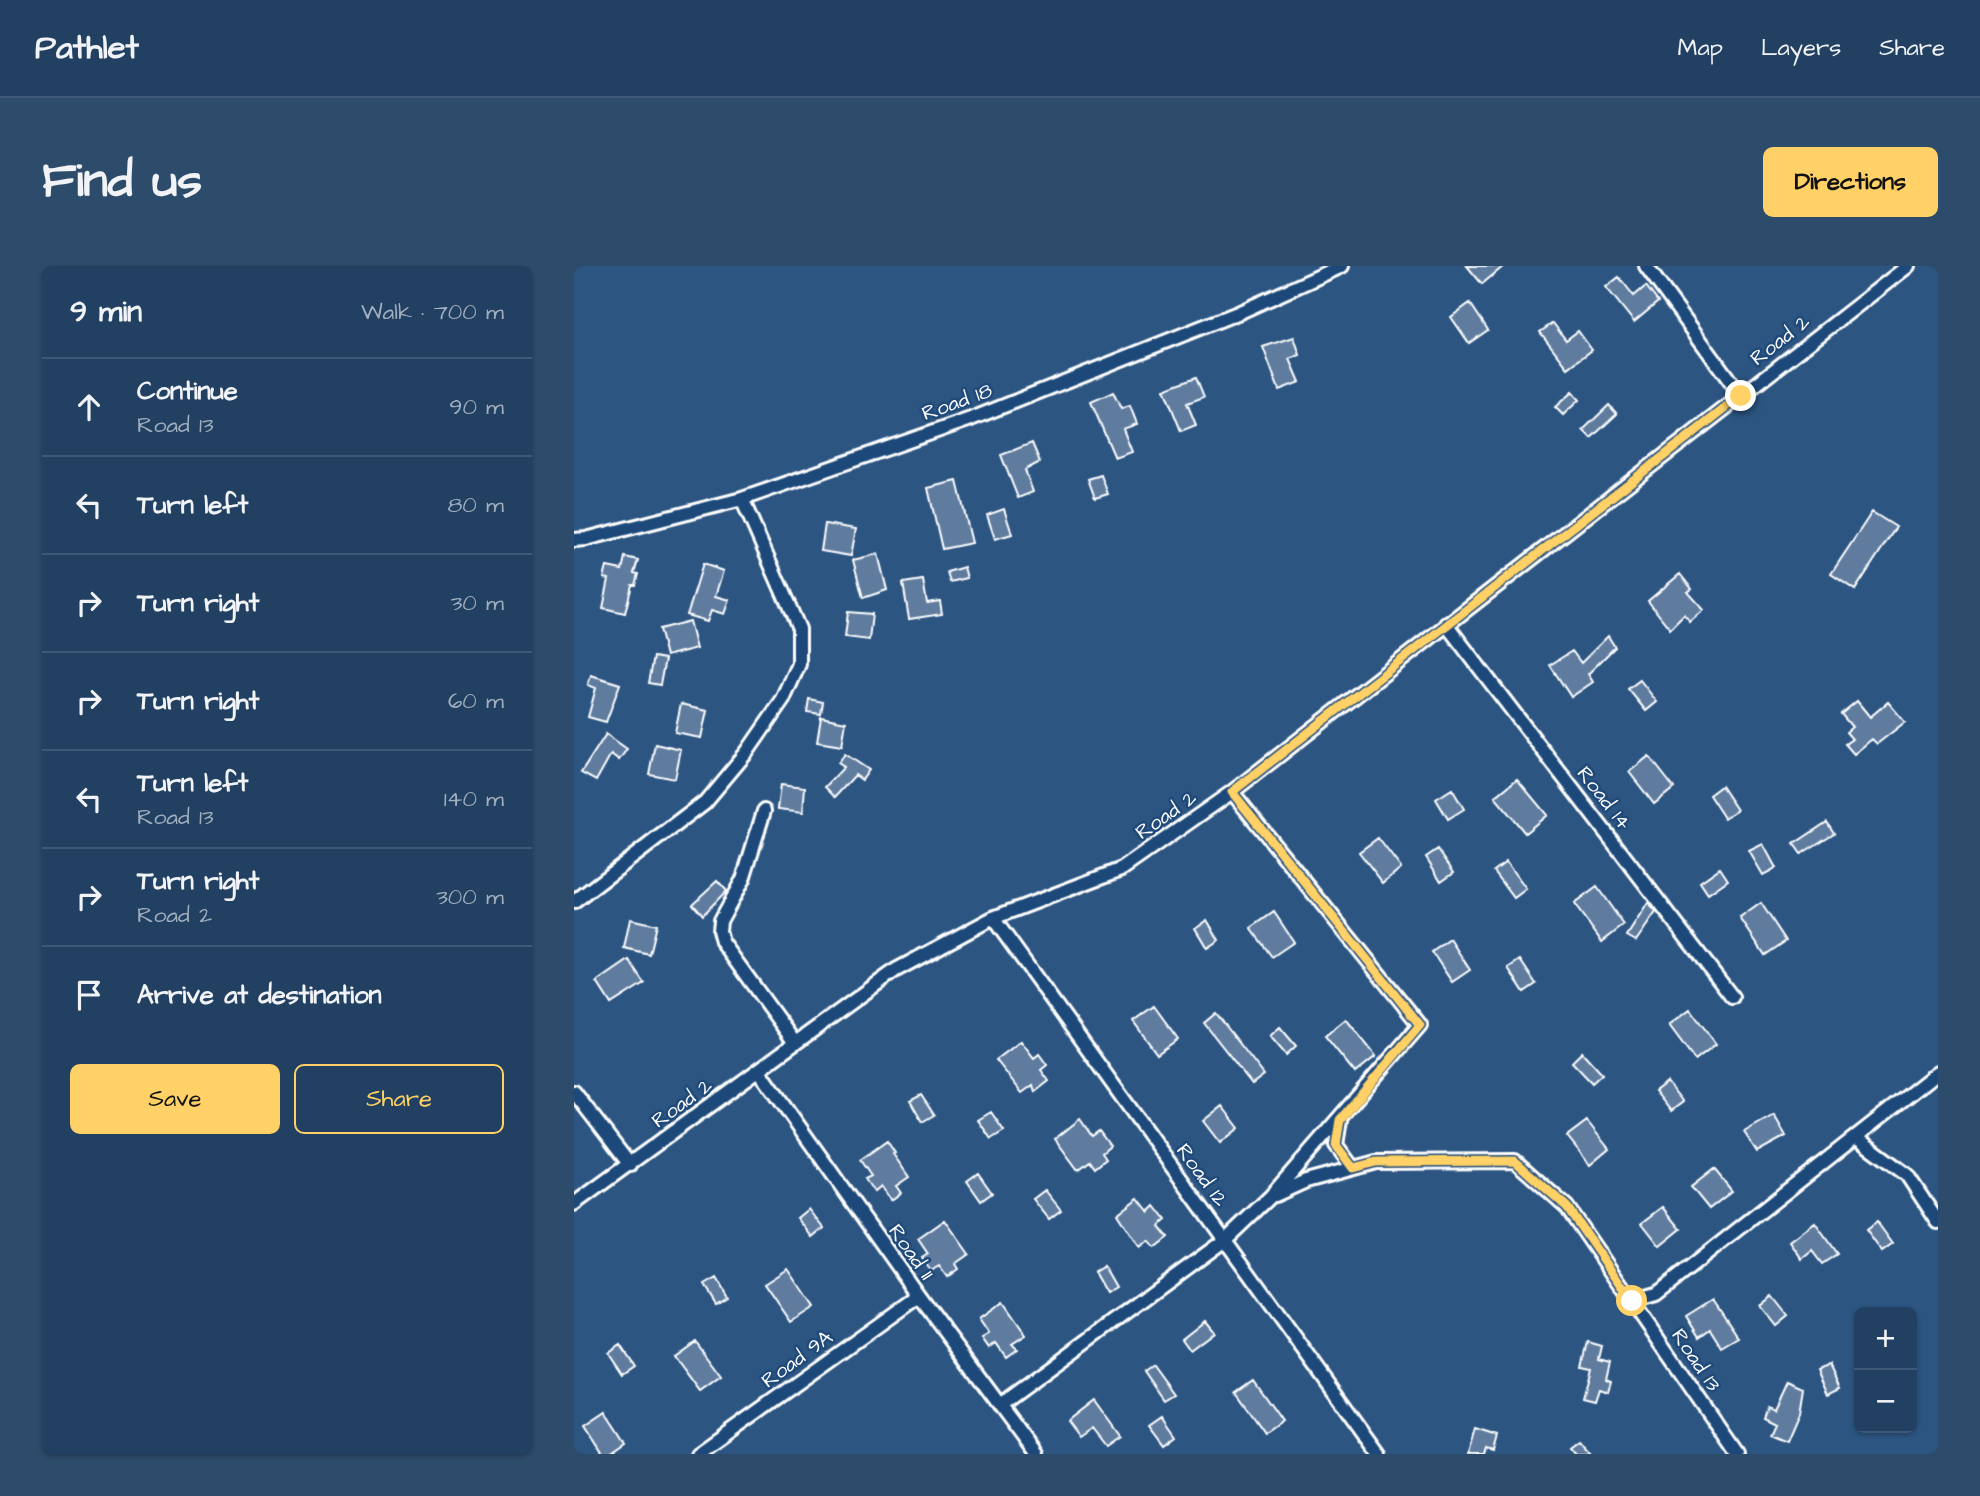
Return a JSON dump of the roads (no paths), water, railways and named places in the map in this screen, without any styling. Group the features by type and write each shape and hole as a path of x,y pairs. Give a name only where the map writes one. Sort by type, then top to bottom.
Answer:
{"street":[{"name":"Road 18","path":"574,540 742,499 971,419 1240,312 1342,266"},
{"path":"1646,266 1741,396"},
{"name":"Road 2","path":"574,1204 896,970 993,918 1122,869 1232,792 1908,266"},
{"path":"574,902 705,802 747,752 783,700 799,664 799,629 742,499"},
{"name":"Road 14","path":"1446,624 1732,997"},
{"path":"1001,1404 1225,1240 1271,1196 1340,1120 1420,1025 1232,792"},
{"path":"764,811 743,879 720,921 719,931 722,942 795,1042"},
{"name":"Road 12","path":"993,918 1379,1454"},
{"name":"Road 11","path":"759,1070 919,1296 1036,1454"},
{"path":"1632,1301 1656,1294 1938,1072"},
{"path":"574,1092 630,1165"},
{"path":"1271,1196 1306,1181 1353,1168 1336,1145 1340,1120"},
{"path":"1857,1138 1907,1175 1938,1222"},
{"name":"Road 13","path":"1353,1168 1376,1162 1515,1161 1567,1207 1737,1454"},
{"name":"Road 9A","path":"698,1454 919,1296"}]}
